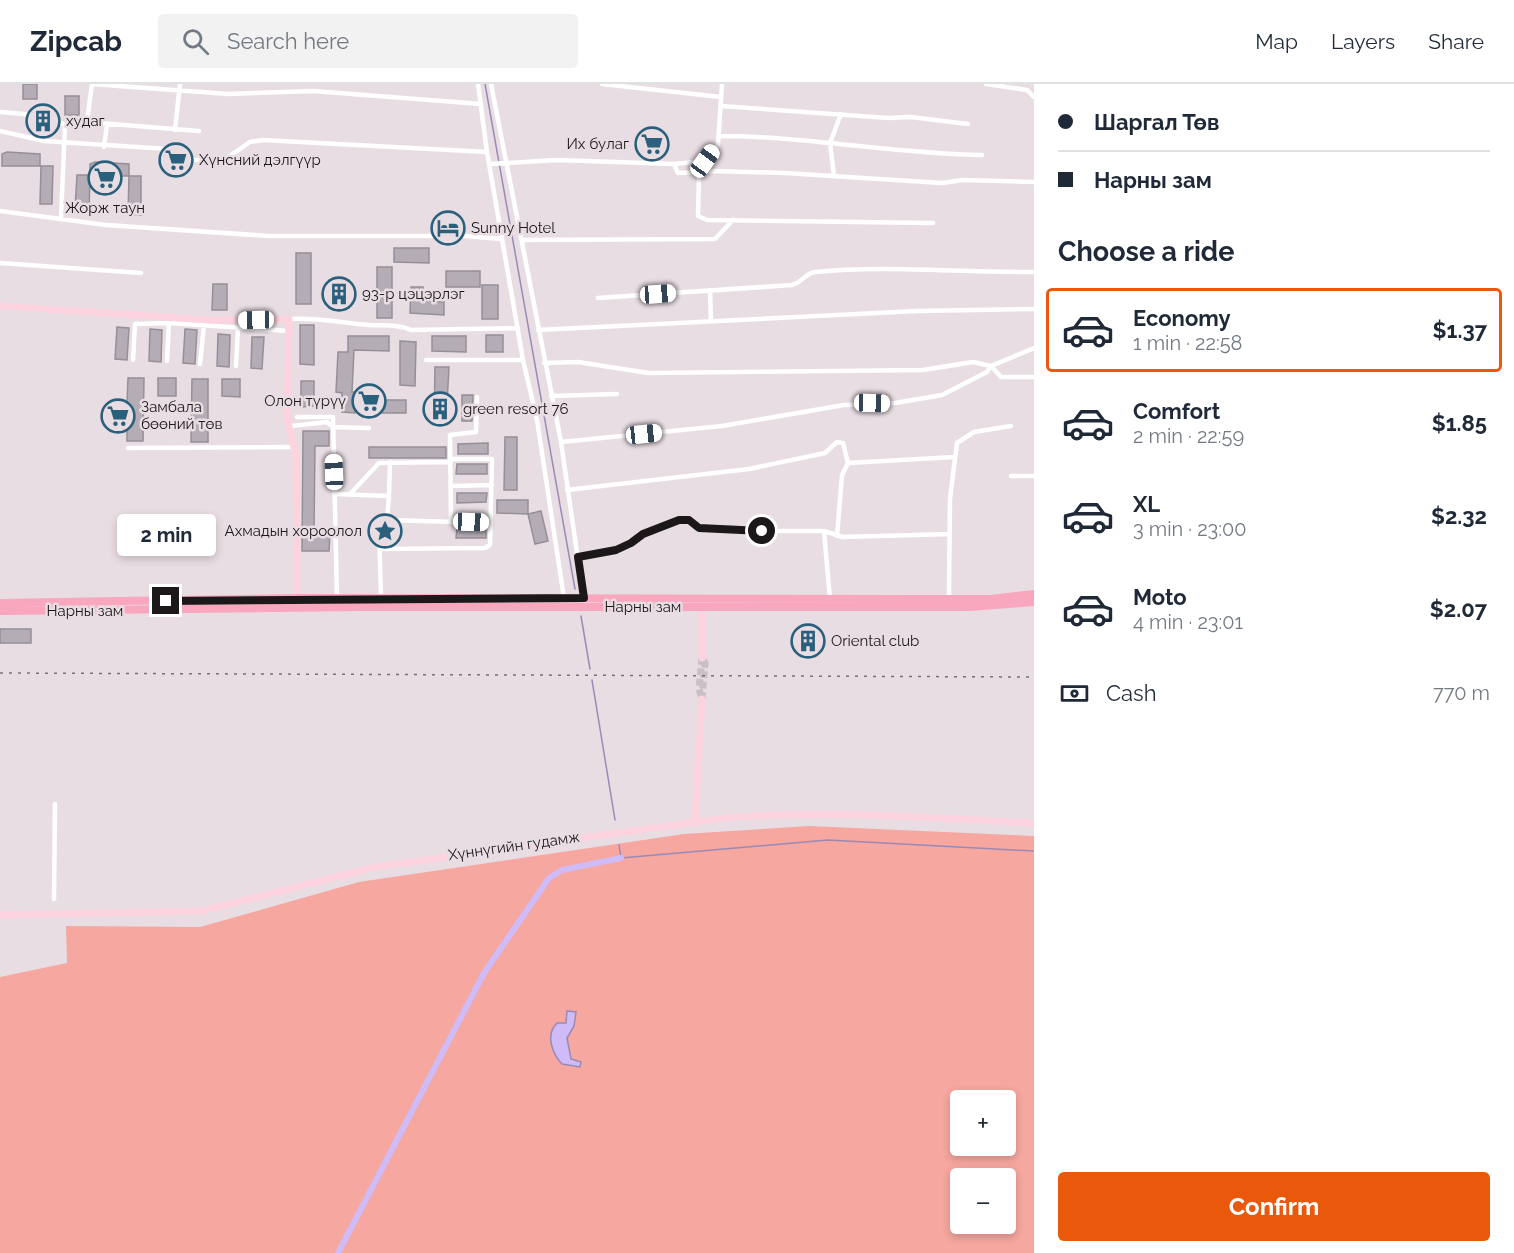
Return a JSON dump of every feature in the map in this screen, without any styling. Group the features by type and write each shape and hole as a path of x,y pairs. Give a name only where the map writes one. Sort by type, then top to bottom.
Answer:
{"main road":[{"path":"0,306 211,320 289,319 287,418 291,426 294,447 297,598"},
{"name":"Нарны зам","path":"0,603 297,598 991,599 1034,594"},
{"path":"702,598 702,658"},
{"name":"Нарны зам","path":"0,611 995,607 1034,602"},
{"path":"695,820 702,699"},
{"name":"Хүннүгийн гудамж","path":"0,915 202,911 375,867 695,820 762,815 833,814 1034,823"}],"street":[{"path":"87,122 92,84 228,94 313,91 482,104"},
{"path":"175,130 180,84"},
{"path":"478,84 487,152 493,164 502,239 523,360 537,420 564,598"},
{"path":"491,84 561,442 585,607"},
{"path":"602,84 721,97"},
{"path":"706,171 705,161 718,145 722,84"},
{"path":"986,84 1027,90 1034,97"},
{"path":"721,106 910,117 968,124"},
{"path":"0,112 47,116 65,125 87,122 199,131"},
{"path":"834,176 830,143 841,114"},
{"path":"61,218 65,125"},
{"path":"105,147 107,125"},
{"path":"0,131 44,141 64,141 105,147 168,149 184,160 224,160 250,142 263,140 487,152"},
{"path":"719,136 779,138 917,152 981,155"},
{"path":"493,164 556,160 674,164 705,161"},
{"path":"674,164 678,173 699,174 706,171 942,183 963,180 1034,182"},
{"path":"699,174 698,216 707,220 933,223"},
{"path":"0,211 116,226 269,236 457,236 502,239"},
{"path":"522,240 716,239 733,220"},
{"path":"0,263 141,273"},
{"path":"598,298 799,284 812,272 882,268 1034,272"},
{"path":"710,290 711,321"},
{"path":"538,330 917,311 1034,309"},
{"path":"289,319 317,317 332,322 400,326 411,330 518,328"},
{"path":"133,360 135,324 169,323 289,331"},
{"path":"167,361 169,323"},
{"path":"200,364 204,325"},
{"path":"236,366 238,328"},
{"path":"561,442 722,426 844,405 896,403 942,395 987,372 992,366 1034,348"},
{"path":"426,360 523,360"},
{"path":"544,363 578,362 648,373 913,370 956,367 973,362 992,366 1001,377 1034,376"},
{"path":"551,396 616,394"},
{"path":"451,522 450,435 476,432 477,398"},
{"path":"297,417 333,417 337,598"},
{"path":"291,426 299,423 327,422 333,427 369,428"},
{"path":"949,598 950,534 954,457 957,443 974,432 1011,426"},
{"path":"567,490 749,469 825,453 837,442 845,446 848,463 842,475 837,536"},
{"path":"128,448 294,447"},
{"path":"848,463 954,457"},
{"path":"351,493 373,466 390,462 492,459 490,545 485,548 381,549"},
{"path":"387,520 390,462"},
{"path":"1011,477 1034,476"},
{"path":"451,486 492,485"},
{"path":"334,494 389,496"},
{"path":"578,557 616,550 643,534 686,519 695,527 733,531 824,531 837,536 950,534"},
{"path":"381,598 381,520 491,523"},
{"path":"824,531 830,607"},
{"path":"54,899 55,804"}],"shaded area":[{"path":"809,826 1034,836 1034,1253 0,1253 0,977 67,963 66,926 200,927 359,882 684,834"},
{"path":"567,1011 576,1012 574,1026 567,1038 571,1059 581,1062 580,1067 562,1064 551,1044 553,1028 557,1023 566,1023"}],"building":[{"path":"23,84 37,84 37,99 23,99"},
{"path":"65,96 79,96 79,115 65,115"},
{"path":"7,152 40,154 40,166 2,166 2,154"},
{"path":"95,162 129,164 129,176 90,176 90,164"},
{"path":"41,166 53,166 52,204 40,204"},
{"path":"77,175 90,175 89,214 77,214 75,209"},
{"path":"129,176 141,176 141,215 128,214"},
{"path":"394,248 429,248 429,263 394,262"},
{"path":"296,253 311,253 311,304 296,304"},
{"path":"377,267 392,267 392,318 377,318"},
{"path":"446,271 480,271 480,287 446,287"},
{"name":"93-р цэцэрлэг","path":"329,280 349,280 349,308 329,308"},
{"path":"213,284 227,284 227,310 212,310"},
{"path":"482,285 498,285 498,319 482,319"},
{"path":"411,287 423,287 423,301 444,302 444,315 410,313"},
{"path":"300,325 314,325 314,365 300,364"},
{"path":"117,327 129,328 127,360 115,359"},
{"path":"150,329 162,330 161,362 149,361"},
{"path":"185,329 197,330 195,364 183,363"},
{"path":"218,334 230,335 229,367 217,366"},
{"path":"486,335 503,335 503,352 486,352"},
{"path":"348,336 389,336 389,351 354,350 352,392 356,392 355,413 342,412 342,393 336,392 338,352 348,352"},
{"path":"432,336 466,336 466,352 432,351"},
{"path":"252,337 264,337 262,369 251,368"},
{"path":"400,341 416,342 415,386 400,385"},
{"path":"435,367 449,367 446,422 434,422"},
{"path":"128,378 144,378 143,441 127,441 127,423 111,424 110,412 107,412 107,406 112,406 113,402 127,402"},
{"path":"158,378 176,378 176,396 158,396"},
{"path":"192,379 208,379 208,442 191,442"},
{"path":"222,379 240,379 240,397 222,396"},
{"path":"301,381 314,381 314,406 301,407"},
{"path":"462,395 473,395 472,421 462,421"},
{"path":"366,400 406,400 406,413 366,413"},
{"path":"303,431 329,431 329,446 315,446 314,532 330,532 329,551 302,551"},
{"path":"505,437 517,437 517,490 504,490"},
{"path":"488,443 488,454 458,454 458,444"},
{"path":"369,447 446,447 446,458 369,458"},
{"path":"457,464 487,464 487,474 456,474"},
{"path":"457,493 487,493 486,502 457,503"},
{"path":"497,500 528,500 528,514 497,513"},
{"path":"541,511 548,541 535,544 528,514"},
{"path":"457,528 486,528 486,538 456,538"},
{"name":"Oriental club","path":"818,628 816,653 798,651 799,629"},
{"path":"0,629 31,629 31,643 0,643"}],"waterway":[{"path":"485,84 575,589"},
{"path":"581,616 590,669"},
{"path":"592,680 615,820"},
{"path":"619,845 621,858 828,840 1034,851"},
{"path":"338,1253 484,973 549,878 562,870 621,858"}],"tunnel":[{"path":"701,696 699,689 702,658"},
{"path":"702,658 705,663 702,699"}],"railway":[{"path":"0,673 1034,677"}],"place":[{"name":"худаг","path":"43,121"},
{"name":"Их булаг","path":"652,144"},
{"name":"Хүнсний дэлгүүр","path":"176,160"},
{"name":"Жорж таун","path":"105,178"},
{"name":"Sunny Hotel","path":"448,228"},
{"name":"93-р цэцэрлэг","path":"339,294"},
{"name":"Олон түрүү","path":"369,401"},
{"name":"green resort 76","path":"440,409"},
{"name":"Замбала бөөний төв","path":"118,416"},
{"name":"Ахмадын хороолол","path":"385,531"},
{"name":"Oriental club","path":"808,641"}],"route":[{"path":"166,601 297,598 584,598 578,557 616,550 643,534 686,519 699,528 717,527 733,531 762,531"}]}
